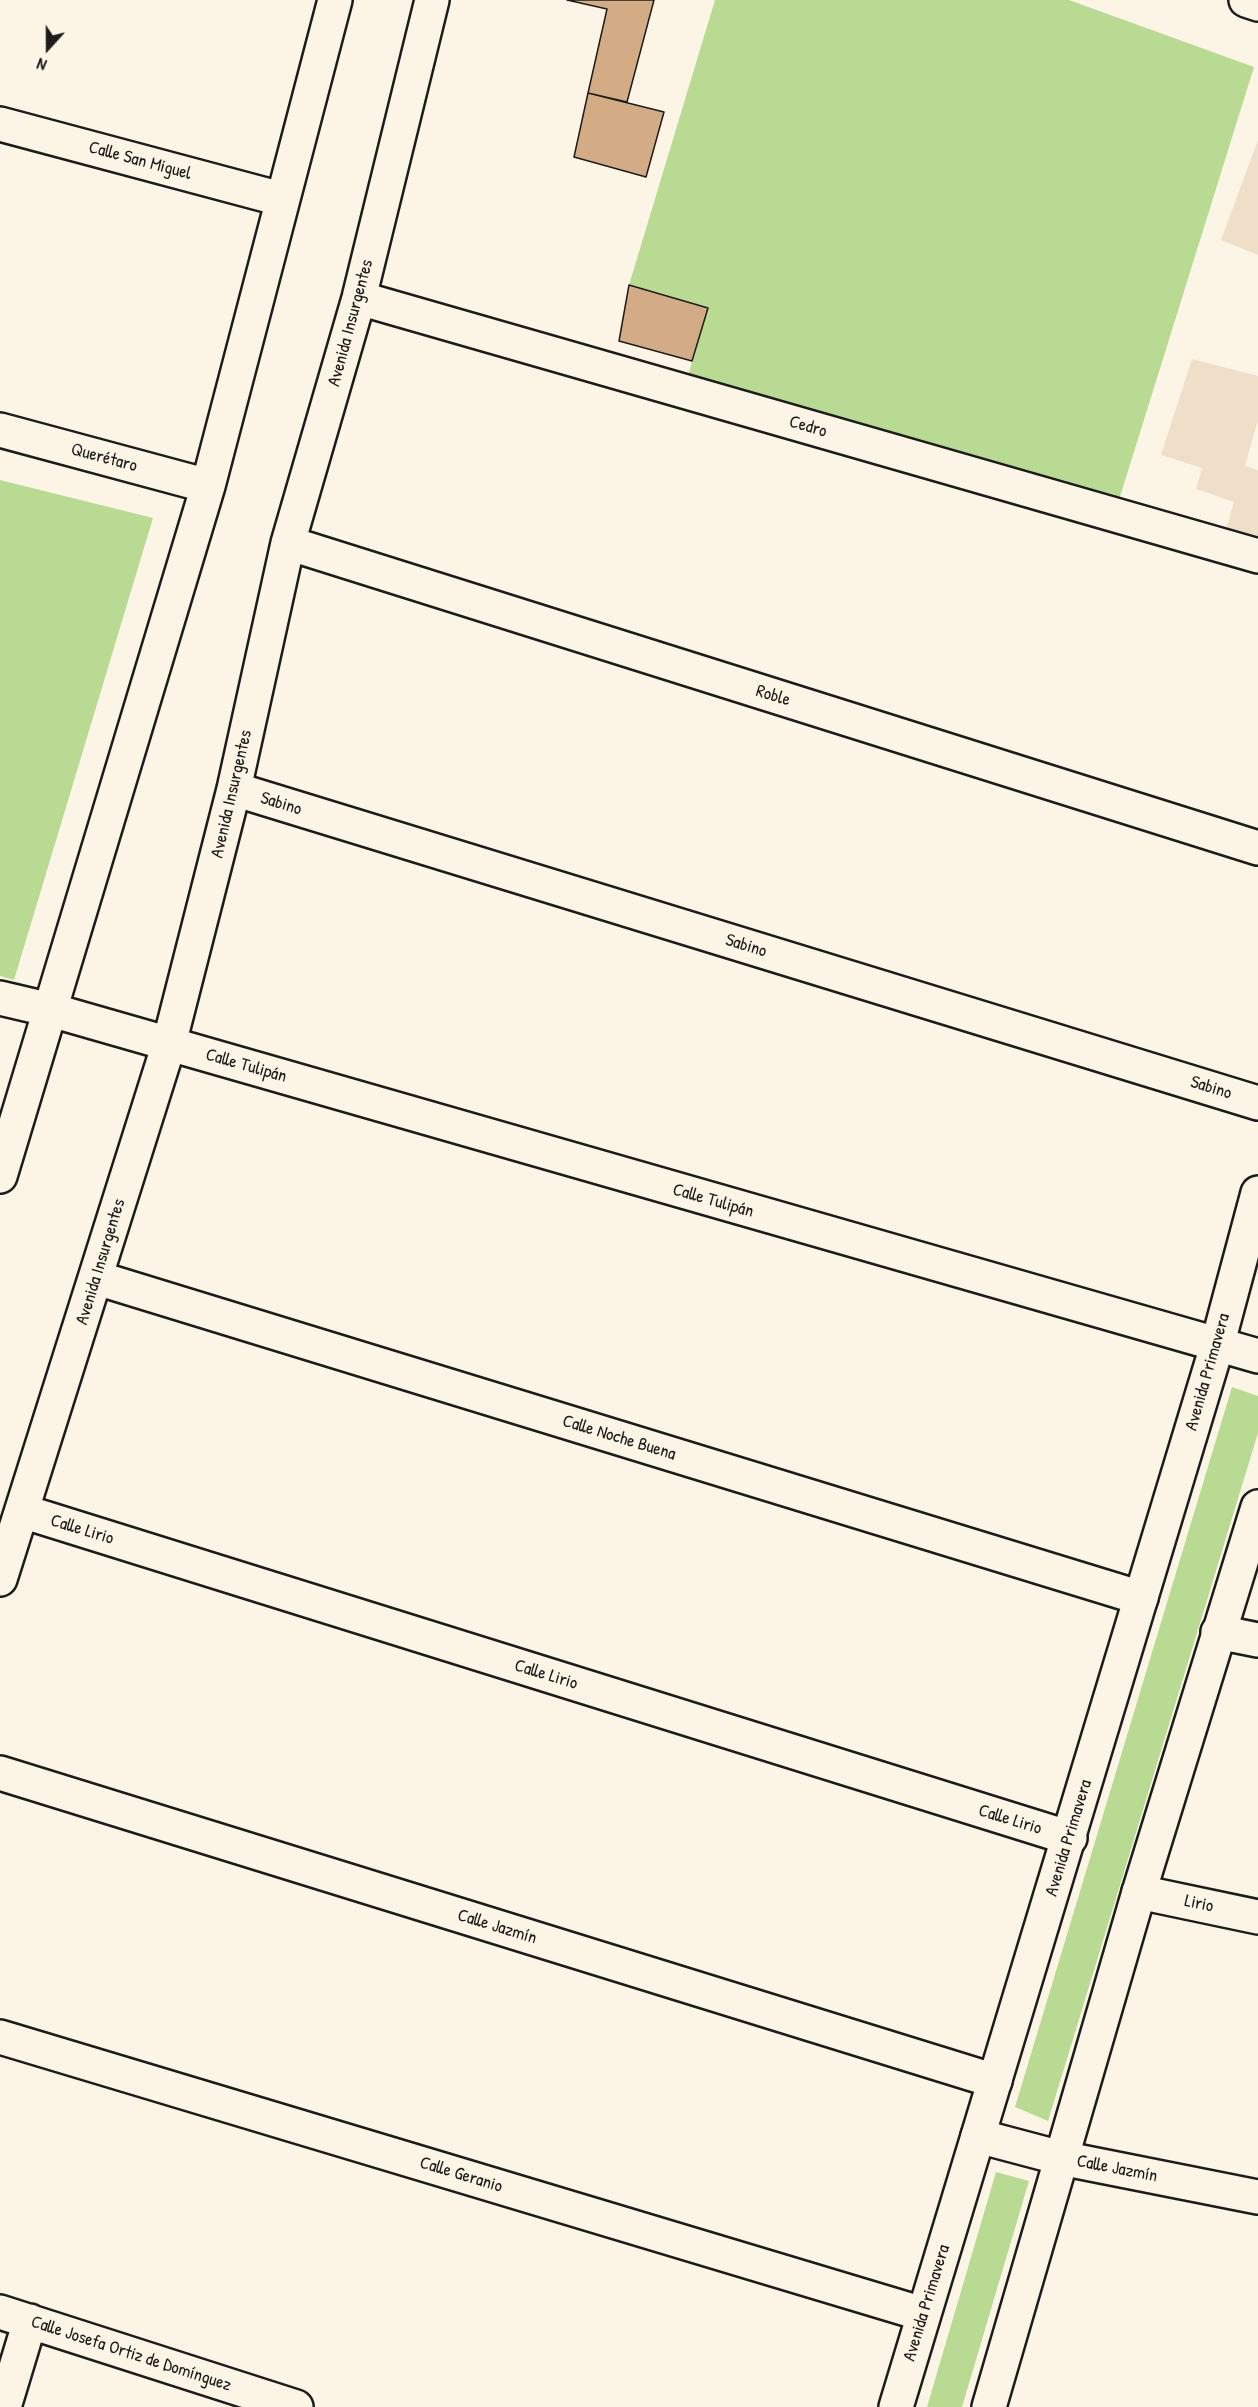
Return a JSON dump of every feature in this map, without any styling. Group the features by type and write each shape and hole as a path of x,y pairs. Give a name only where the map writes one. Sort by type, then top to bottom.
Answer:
{"street":[{"path":"0,1176 207,486 335,0"},
{"name":"Avenida Insurgentes","path":"0,1579 97,1278 169,1044 234,789 288,543 359,298 432,0"},
{"path":"1246,0 1258,4"},
{"name":"Calle San Miguel","path":"0,124 281,199"},
{"name":"Cedro","path":"359,298 1258,556"},
{"name":"Querétaro","path":"0,430 207,486"},
{"name":"Roble","path":"288,543 1258,848"},
{"name":"Sabino","path":"234,789 1258,1102"},
{"name":"Calle Tulipán","path":"0,998 51,1010 1258,1356"},
{"name":"Avenida Primavera","path":"896,2407 1217,1346 1248,1270 1258,1193"},
{"name":"Calle Noche Buena","path":"97,1278 1141,1598"},
{"path":"989,2407 1139,1892 1258,1508"},
{"name":"Calle Lirio","path":"22,1511 1070,1838"},
{"path":"1218,1632 1258,1640"},
{"name":"Calle Jazmín","path":"0,1773 995,2081"},
{"name":"Lirio","path":"1139,1892 1258,1917"},
{"name":"Calle Geranio","path":"0,2037 923,2314"},
{"name":"Calle Jazmín","path":"978,2136 1061,2158 1258,2197"},
{"path":"4,2407 15,2316"},
{"name":"Calle Josefa Ortiz de Domínguez","path":"15,2316 296,2407"}],"shaded area":[{"path":"1258,140 1258,255 1221,240"},
{"path":"1192,359 1258,376 1258,420 1245,466 1258,470 1258,549 1223,539 1234,502 1196,489 1202,468 1161,455"}],"green space":[{"path":"715,0 1069,0 1254,67 1118,503 687,379 708,308 629,285"},
{"path":"0,480 153,518 14,980 0,976"},
{"path":"1232,1387 1258,1396 1258,1433 1048,2121 1015,2107"},
{"path":"996,2172 1029,2181 962,2407 927,2407"}],"building":[{"path":"567,0 654,0 627,102 588,93 607,9"},
{"path":"588,93 664,112 646,177 574,157"},
{"path":"629,285 708,308 692,361 619,341"}]}
